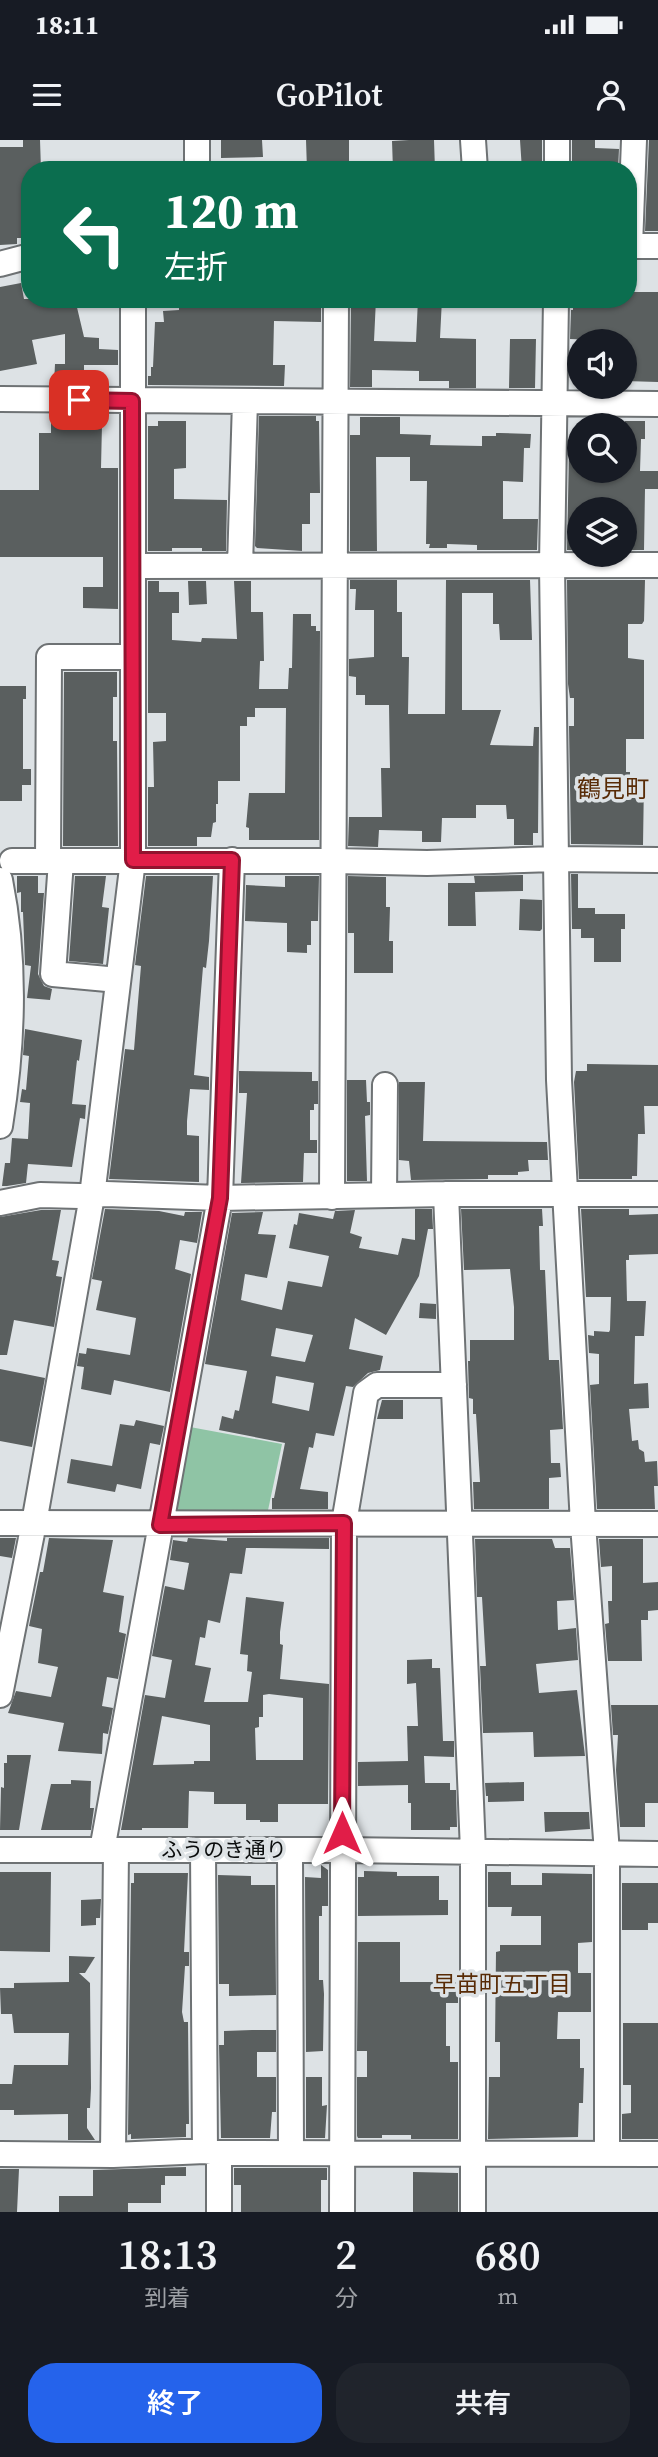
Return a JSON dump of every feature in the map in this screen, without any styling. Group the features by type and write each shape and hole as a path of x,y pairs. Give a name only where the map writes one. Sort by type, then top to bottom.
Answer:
{"street":[{"path":"197,140 197,161"},
{"path":"473,140 474,161"},
{"path":"556,161 557,140"},
{"path":"633,161 634,140"},
{"path":"637,246 658,246"},
{"path":"0,264 21,258"},
{"path":"0,1695 34,1523 92,1196 133,860 134,308"},
{"path":"332,1196 336,308"},
{"path":"556,308 552,566 554,859 563,1195 607,1853 607,2153"},
{"path":"0,399 658,404"},
{"path":"240,566 244,401"},
{"path":"133,566 658,565"},
{"path":"118,980 53,974 55,861 49,657 133,657"},
{"path":"0,1126 5,1093 11,967 6,870 55,861 427,863 554,859 658,860"},
{"path":"114,2155 109,1850 160,1525 220,1198 232,860"},
{"path":"384,1195 385,1085"},
{"path":"0,1203 40,1195 107,1194 220,1198 658,1194"},
{"path":"446,1194 472,1851 473,2212"},
{"path":"342,2212 344,1523 366,1393 377,1385 454,1385"},
{"path":"0,1523 658,1524"},
{"name":"ふうのき通り","path":"0,1850 658,1854"},
{"path":"203,1850 212,2152 219,2212"},
{"path":"290,1850 291,2153"},
{"path":"0,2154 658,2154"}],"green space":[{"path":"190,1427 282,1444 267,1515 174,1513"}],"building":[{"path":"23,140 40,140 41,161 21,161 21,238 17,238 17,244 0,245 0,147 23,147"},
{"path":"221,140 262,140 263,157 221,158"},
{"path":"306,140 349,140 349,161 307,161"},
{"path":"434,140 435,161 393,161 392,141"},
{"path":"520,140 542,140 542,161 521,161"},
{"path":"572,140 595,140 595,148 619,149 618,161 572,161"},
{"path":"649,140 658,140 658,231 645,231"},
{"path":"21,283 21,308 77,308 84,337 99,338 99,349 118,350 118,365 84,365 84,381 81,381 81,385 54,385 55,364 65,364 65,334 32,340 37,364 0,371 0,287"},
{"path":"637,292 658,292 658,382 637,381 637,329 570,329 571,310 637,308"},
{"path":"321,308 321,322 274,321 273,365 285,365 284,386 148,385 148,376 151,376 153,367 155,322 164,322 163,311"},
{"path":"351,308 376,308 374,341 416,342 418,308 442,308 440,338 476,339 476,388 449,388 449,381 419,381 419,371 372,370 372,387 350,387"},
{"path":"510,339 536,339 535,388 509,388"},
{"path":"51,415 96,415 96,424 102,424 101,468 118,468 118,609 83,608 83,587 103,587 103,557 0,557 0,490 39,490 39,433 51,433"},
{"path":"259,416 316,416 316,421 319,421 320,493 310,493 310,524 302,524 302,551 255,546"},
{"path":"360,417 400,417 400,434 431,435 430,445 482,446 482,436 496,436 496,433 531,434 530,448 524,448 523,482 503,481 503,519 538,519 537,550 477,550 477,545 447,544 447,548 429,548 430,544 426,544 427,481 410,481 410,457 376,457 377,551 350,551 350,435 360,435"},
{"path":"158,421 186,421 186,468 174,469 174,499 227,500 226,551 172,548 172,551 148,551 148,426 158,426"},
{"path":"637,421 645,421 645,439 641,439 640,471 658,471 658,489 645,489 644,550 637,550 637,497 568,497 568,483 637,483"},
{"path":"350,580 397,580 397,612 402,612 402,657 409,657 408,714 445,714 446,580 530,580 532,640 500,640 499,624 493,624 493,593 462,593 462,710 501,710 490,745 533,746 534,727 539,727 538,833 533,833 533,845 514,845 514,819 507,819 506,805 476,805 476,818 442,818 441,842 422,842 422,831 379,830 378,847 348,846 349,817 382,817 381,768 390,768 389,705 365,705 365,695 356,695 356,677 349,676 349,659 374,657 374,610 355,610 356,589 350,589"},
{"path":"567,580 645,580 644,621 642,624 628,624 628,658 644,660 644,739 626,739 626,772 630,772 630,780 644,780 643,845 571,844 569,726 574,726 574,698 570,698 568,684"},
{"path":"148,581 159,581 159,592 179,592 179,613 172,613 172,640 201,642 202,638 237,639 234,581 251,581 251,612 263,612 264,661 260,661 259,689 288,689 289,668 292,668 293,614 311,614 311,626 316,626 316,631 320,631 319,840 249,840 249,828 246,827 249,793 285,793 286,708 255,708 255,717 247,717 247,726 240,726 240,781 218,781 216,822 213,823 211,837 197,837 197,846 148,846 148,787 154,787 153,742 166,741 166,713 148,713"},
{"path":"188,581 206,581 207,604 189,605"},
{"path":"64,672 117,672 117,697 113,697 113,741 117,741 118,846 63,846"},
{"path":"0,686 26,686 26,699 23,699 23,769 31,769 31,785 22,785 22,801 0,801"},
{"path":"571,874 578,874 578,908 595,908 595,914 625,914 625,929 621,929 621,962 594,962 594,938 581,938 581,929 572,929"},
{"path":"523,875 523,891 475,892 476,926 448,926 448,883 475,883 474,876"},
{"path":"17,876 38,876 38,893 44,893 38,974 44,986 52,989 50,1000 27,998 31,966 25,965 23,912 21,892 17,893"},
{"path":"75,876 106,876 102,907 109,908 103,964 69,961"},
{"path":"146,876 213,876 209,941 206,968 203,967 194,1075 209,1077 209,1090 190,1089 187,1121 187,1135 199,1136 199,1182 109,1179 125,1049 134,1050 141,966 135,965"},
{"path":"285,876 319,876 318,921 311,921 311,945 307,945 307,953 287,952 287,923 245,921 246,885 285,887"},
{"path":"348,876 386,877 386,907 390,907 389,941 393,941 393,973 354,973 354,933 348,933"},
{"path":"520,899 542,900 540,931 519,930"},
{"path":"25,1029 82,1040 72,1104 86,1105 85,1119 80,1118 72,1167 28,1164 26,1183 2,1186 5,1163 10,1163 12,1138 28,1139 30,1103 20,1102 22,1089 26,1090 29,1056 23,1055"},
{"path":"587,1064 658,1065 658,1106 644,1106 645,1134 638,1134 637,1176 632,1176 632,1179 579,1179 574,1082 576,1071 587,1071"},
{"path":"239,1071 312,1072 312,1081 318,1081 318,1104 314,1104 314,1110 310,1110 310,1140 317,1140 317,1153 304,1153 303,1182 241,1183 247,1093 239,1093"},
{"path":"347,1080 366,1080 367,1102 370,1102 370,1115 365,1116 367,1181 347,1181"},
{"path":"399,1082 425,1082 423,1141 547,1142 548,1160 528,1160 529,1171 518,1172 518,1175 488,1175 488,1179 411,1180 409,1161 399,1160"},
{"path":"105,1209 159,1211 184,1216 185,1212 202,1212 197,1243 180,1240 175,1269 191,1274 170,1392 114,1380 111,1395 81,1389 84,1367 77,1366 79,1353 86,1354 87,1348 130,1355 136,1318 96,1310 102,1281 92,1279"},
{"path":"415,1209 432,1209 433,1229 428,1229 419,1276 386,1335 355,1318 349,1349 383,1356 380,1370 368,1373 353,1387 346,1386 334,1436 316,1433 313,1448 309,1447 300,1489 328,1492 328,1509 272,1509 272,1498 285,1443 219,1430 222,1416 233,1419 235,1410 239,1411 247,1371 205,1364 232,1213 263,1212 258,1234 276,1235 267,1278 245,1274 241,1300 282,1310 288,1281 322,1287 329,1256 289,1248 299,1213 333,1219 335,1211 355,1210 350,1233 362,1237 359,1248 398,1255 402,1238 415,1240","holes":["276,1328 313,1335 305,1362 271,1356","276,1376 314,1383 309,1411 272,1403"]},
{"path":"461,1209 542,1209 543,1226 539,1226 540,1270 545,1270 549,1360 559,1360 563,1429 550,1430 551,1463 560,1463 561,1477 549,1478 549,1509 474,1509 473,1482 480,1482 476,1414 473,1414 473,1399 469,1398 470,1340 514,1340 514,1307 510,1269 464,1270"},
{"path":"581,1209 629,1209 629,1215 658,1214 658,1254 629,1255 629,1260 626,1260 627,1301 646,1301 644,1336 635,1336 634,1384 648,1383 649,1408 629,1409 632,1441 638,1440 645,1462 657,1461 655,1509 597,1509 590,1385 599,1384 599,1354 589,1353 588,1335 594,1336 594,1331 609,1332 611,1297 586,1297"},
{"path":"41,1210 61,1210 52,1260 59,1261 56,1276 62,1277 54,1327 14,1320 7,1355 0,1355 0,1217"},
{"path":"420,1303 436,1304 436,1319 419,1318"},
{"path":"0,1369 45,1378 32,1447 0,1441"},
{"path":"382,1400 403,1400 403,1419 377,1419"},
{"path":"136,1420 164,1426 160,1445 150,1443 141,1489 117,1484 115,1492 67,1483 71,1459 112,1466 120,1424 134,1426"},
{"path":"0,1538 16,1538 12,1558 0,1556"},
{"path":"49,1538 113,1540 103,1592 124,1596 119,1632 126,1634 118,1679 107,1677 102,1706 113,1708 108,1734 103,1733 102,1754 58,1751 64,1723 8,1713 16,1691 51,1697 58,1667 38,1663 42,1629 29,1626"},
{"path":"188,1538 227,1541 227,1538 329,1538 329,1549 246,1548 242,1574 230,1573 220,1623 208,1620 205,1638 200,1637 195,1665 211,1668 204,1702 248,1702 252,1672 247,1671 248,1655 240,1654 246,1597 284,1602 280,1632 280,1644 283,1645 280,1679 329,1684 328,1804 278,1804 278,1822 260,1822 246,1820 246,1804 214,1804 214,1792 189,1791 188,1828 121,1830 145,1695 165,1698 172,1660 152,1656 165,1586 184,1590 189,1563 170,1560 173,1540 187,1542","holes":["263,1695 303,1698 303,1760 256,1760 255,1728 259,1727 259,1717 263,1717","162,1716 210,1725 210,1761 153,1765"]},
{"path":"475,1539 552,1539 555,1548 570,1548 574,1600 557,1601 558,1630 576,1628 578,1660 536,1664 539,1693 577,1690 585,1756 534,1757 533,1732 483,1733 480,1666 486,1666 482,1597 477,1597"},
{"path":"599,1539 643,1539 643,1583 658,1582 658,1610 648,1611 648,1620 641,1620 642,1661 608,1661 605,1624 609,1623 608,1601 612,1601 612,1566 601,1567"},
{"path":"432,1659 432,1668 440,1668 443,1741 454,1741 454,1757 424,1756 425,1783 450,1783 450,1790 456,1790 457,1827 450,1827 450,1830 411,1830 408,1785 358,1786 358,1762 408,1761 407,1726 418,1726 416,1683 407,1684 407,1660"},
{"path":"611,1705 658,1705 658,1803 645,1803 645,1827 620,1827 616,1770 618,1735 613,1735"},
{"path":"7,1755 31,1755 19,1830 0,1830 1,1787 4,1788 4,1763 7,1763"},
{"path":"71,1780 91,1781 90,1808 94,1808 91,1830 41,1830 51,1784 71,1784"},
{"path":"524,1782 524,1801 488,1802 485,1783"},
{"path":"544,1812 589,1812 590,1829 545,1832"},
{"path":"321,1865 328,1870 328,1906 322,1906 322,1916 319,1916 319,1980 323,1980 324,1994 323,2051 306,2052 305,1877 321,1878"},
{"path":"364,1871 397,1872 397,1876 439,1876 439,1900 448,1900 448,1915 358,1916 358,1877 364,1877"},
{"path":"0,1872 51,1872 50,1952 0,1951"},
{"path":"488,1872 511,1872 511,1885 542,1885 542,1873 592,1874 592,1942 578,1943 578,1973 591,1973 591,2012 558,2012 557,2039 580,2039 580,2068 584,2068 578,2137 488,2139 489,2077 500,2077 500,2042 495,2042 496,1952 500,1951 500,1945 541,1945 541,1916 511,1916 512,1907 488,1907"},
{"path":"134,1873 188,1873 184,1952 189,1952 189,1966 185,1966 182,2012 184,2022 188,2022 189,2124 186,2124 186,2137 131,2139 131,2134 128,2135 131,1883 134,1883"},
{"path":"218,1875 251,1876 251,1885 275,1885 276,1995 229,1996 229,1984 219,1984"},
{"path":"622,1883 658,1883 658,1923 648,1923 648,1930 622,1930"},
{"path":"101,1899 100,1918 96,1918 96,1925 81,1926 81,1900"},
{"path":"358,1942 400,1942 400,1982 458,1982 458,2003 446,2003 446,2046 450,2046 450,2062 458,2062 458,2139 411,2139 411,2135 358,2138 357,2077 367,2077 367,2051 357,2051"},
{"path":"69,1956 95,1957 85,1973 79,1973 90,1983 91,2088 87,2128 95,2140 68,2140 68,2114 14,2115 14,2110 0,2110 0,2084 12,2084 14,2065 68,2065 69,2033 14,2033 12,2014 1,2014 0,1988 14,1988 14,1983 69,1982"},
{"path":"623,2023 658,2023 658,2139 622,2139 622,2114 631,2113 631,2085 623,2085"},
{"path":"276,2030 276,2052 257,2052 257,2077 276,2077 276,2112 272,2112 270,2138 221,2138 219,2045 224,2045 224,2031"},
{"path":"306,2077 322,2077 322,2106 327,2105 325,2138 306,2138"},
{"path":"186,2167 186,2176 165,2176 165,2185 161,2185 161,2203 128,2203 128,2212 59,2212 59,2196 93,2196 93,2170"},
{"path":"234,2168 327,2168 327,2180 321,2180 321,2212 241,2212 241,2185 234,2185"},
{"path":"0,2169 19,2169 17,2212 0,2212"},
{"path":"413,2172 458,2173 458,2212 413,2212"}],"district":[{"name":"鶴見町","path":"613,789"},
{"name":"早苗町五丁目","path":"502,1984"}],"route":[{"path":"79,400 132,401 133,860 232,860 220,1198 160,1525 344,1523 342,1833"}]}
